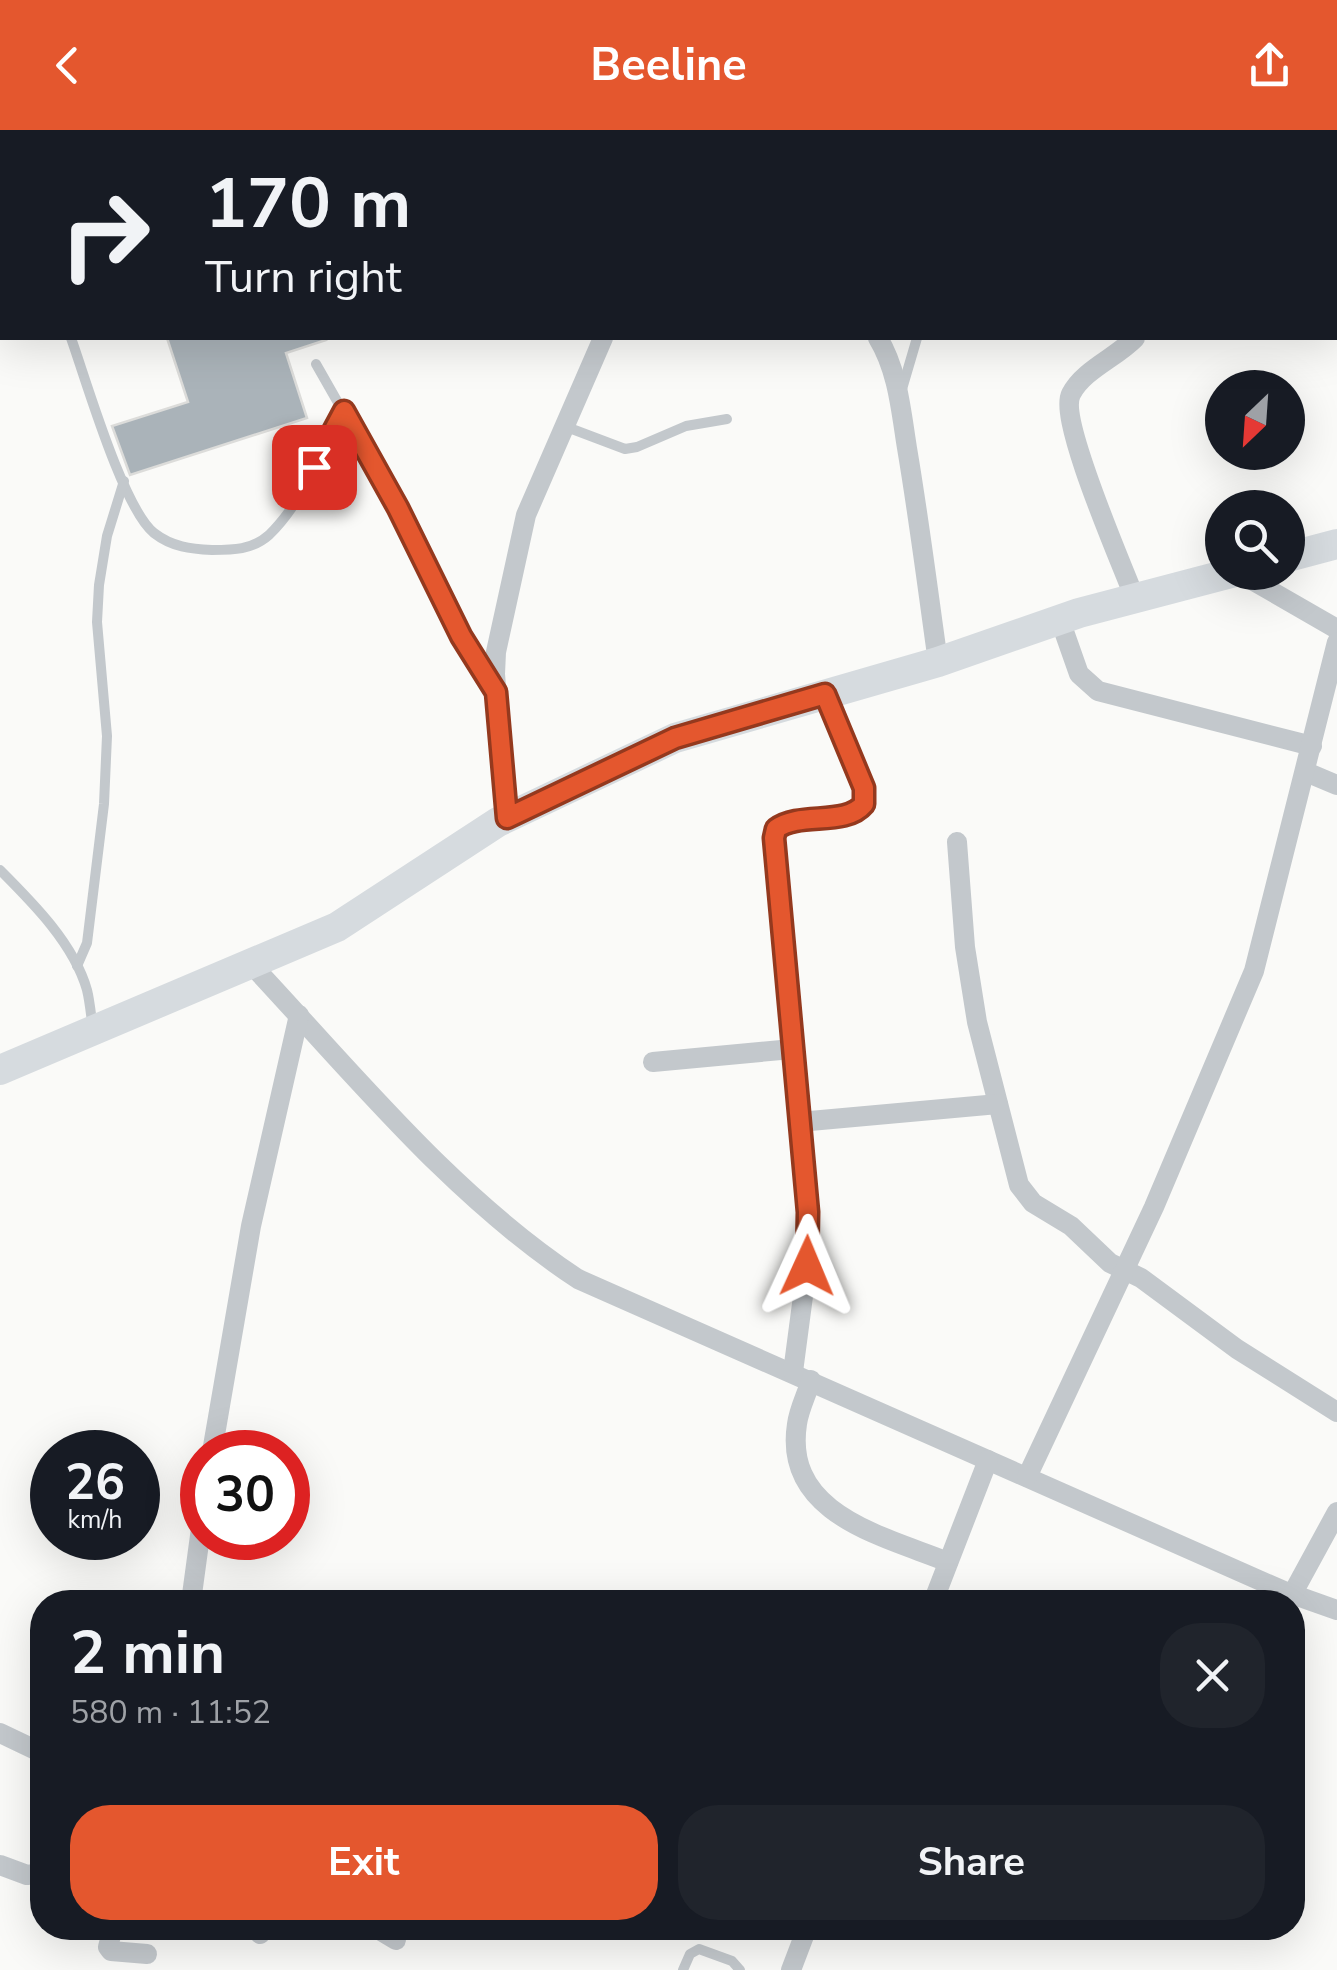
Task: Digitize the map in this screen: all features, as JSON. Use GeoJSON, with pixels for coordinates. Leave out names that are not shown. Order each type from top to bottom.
{"type":"FeatureCollection","features":[{"type":"Feature","properties":{"kind":"main road"},"geometry":{"type":"LineString","coordinates":[[1305,552],[1337,544]]}},
{"type":"Feature","properties":{"kind":"main road"},"geometry":{"type":"LineString","coordinates":[[0,1070],[337,926],[507,818],[675,738],[938,662],[1060,620],[1205,580]]}},
{"type":"Feature","properties":{"kind":"street"},"geometry":{"type":"LineString","coordinates":[[507,818],[496,652],[526,515],[602,340]]}},
{"type":"Feature","properties":{"kind":"street"},"geometry":{"type":"LineString","coordinates":[[879,340],[888,353],[899,401],[938,662]]}},
{"type":"Feature","properties":{"kind":"street"},"geometry":{"type":"LineString","coordinates":[[1135,598],[1078,448],[1067,406],[1077,385],[1137,340]]}},
{"type":"Feature","properties":{"kind":"street"},"geometry":{"type":"LineString","coordinates":[[1268,590],[1337,629]]}},
{"type":"Feature","properties":{"kind":"street"},"geometry":{"type":"LineString","coordinates":[[1060,620],[1079,674],[1098,691],[1312,746]]}},
{"type":"Feature","properties":{"kind":"street"},"geometry":{"type":"LineString","coordinates":[[1027,1477],[1126,1271],[1254,971],[1337,642]]}},
{"type":"Feature","properties":{"kind":"street"},"geometry":{"type":"LineString","coordinates":[[825,694],[864,788],[864,804],[856,812],[787,822],[774,834],[808,1212],[796,1448],[800,1467],[814,1494],[833,1513],[948,1562]]}},
{"type":"Feature","properties":{"kind":"street"},"geometry":{"type":"LineString","coordinates":[[1306,772],[1337,785]]}},
{"type":"Feature","properties":{"kind":"street"},"geometry":{"type":"LineString","coordinates":[[956,842],[964,947],[977,1022],[1026,1196],[1071,1226],[1103,1258],[1142,1278],[1237,1349],[1337,1412]]}},
{"type":"Feature","properties":{"kind":"street"},"geometry":{"type":"LineString","coordinates":[[251,964],[498,1220],[578,1278],[1273,1590]]}},
{"type":"Feature","properties":{"kind":"street"},"geometry":{"type":"LineString","coordinates":[[216,1430],[251,1226],[299,1016]]}},
{"type":"Feature","properties":{"kind":"street"},"geometry":{"type":"LineString","coordinates":[[653,1062],[792,1049]]}},
{"type":"Feature","properties":{"kind":"street"},"geometry":{"type":"LineString","coordinates":[[799,1122],[998,1104]]}},
{"type":"Feature","properties":{"kind":"street"},"geometry":{"type":"LineString","coordinates":[[938,1590],[988,1460]]}},
{"type":"Feature","properties":{"kind":"street"},"geometry":{"type":"LineString","coordinates":[[1294,1590],[1337,1512]]}},
{"type":"Feature","properties":{"kind":"street"},"geometry":{"type":"LineString","coordinates":[[193,1590],[197,1560]]}},
{"type":"Feature","properties":{"kind":"street"},"geometry":{"type":"LineString","coordinates":[[1305,1602],[1337,1610]]}},
{"type":"Feature","properties":{"kind":"street"},"geometry":{"type":"LineString","coordinates":[[0,1733],[30,1747]]}},
{"type":"Feature","properties":{"kind":"street"},"geometry":{"type":"LineString","coordinates":[[0,1866],[30,1874]]}},
{"type":"Feature","properties":{"kind":"street"},"geometry":{"type":"LineString","coordinates":[[110,1940],[111,1951],[146,1954]]}},
{"type":"Feature","properties":{"kind":"street"},"geometry":{"type":"LineString","coordinates":[[791,1970],[802,1940]]}},
{"type":"Feature","properties":{"kind":"lane"},"geometry":{"type":"LineString","coordinates":[[72,340],[124,481],[143,521],[174,545],[220,550],[253,546],[267,537],[300,494],[344,411]]}},
{"type":"Feature","properties":{"kind":"lane"},"geometry":{"type":"LineString","coordinates":[[899,401],[916,340]]}},
{"type":"Feature","properties":{"kind":"lane"},"geometry":{"type":"LineString","coordinates":[[316,364],[398,508],[461,636],[496,692]]}},
{"type":"Feature","properties":{"kind":"lane"},"geometry":{"type":"LineString","coordinates":[[563,425],[624,449],[686,426],[726,419]]}},
{"type":"Feature","properties":{"kind":"lane"},"geometry":{"type":"LineString","coordinates":[[77,966],[87,943],[104,804],[107,736],[97,622],[99,585],[124,481]]}},
{"type":"Feature","properties":{"kind":"lane"},"geometry":{"type":"LineString","coordinates":[[0,870],[29,900],[77,966],[87,990],[93,1033]]}},
{"type":"Feature","properties":{"kind":"lane"},"geometry":{"type":"LineString","coordinates":[[683,1970],[690,1954],[700,1948],[732,1961],[740,1970]]}},
{"type":"Feature","properties":{"kind":"building"},"geometry":{"type":"Polygon","coordinates":[[[168,340],[326,340],[286,353],[307,418],[130,475],[112,426],[188,402],[168,340]]]}},
{"type":"Feature","properties":{"kind":"route"},"geometry":{"type":"LineString","coordinates":[[314,467],[344,411],[398,508],[461,636],[496,692],[507,818],[675,738],[825,694],[864,788],[864,804],[856,812],[781,824],[774,834],[808,1212],[807,1266]]}}]}
